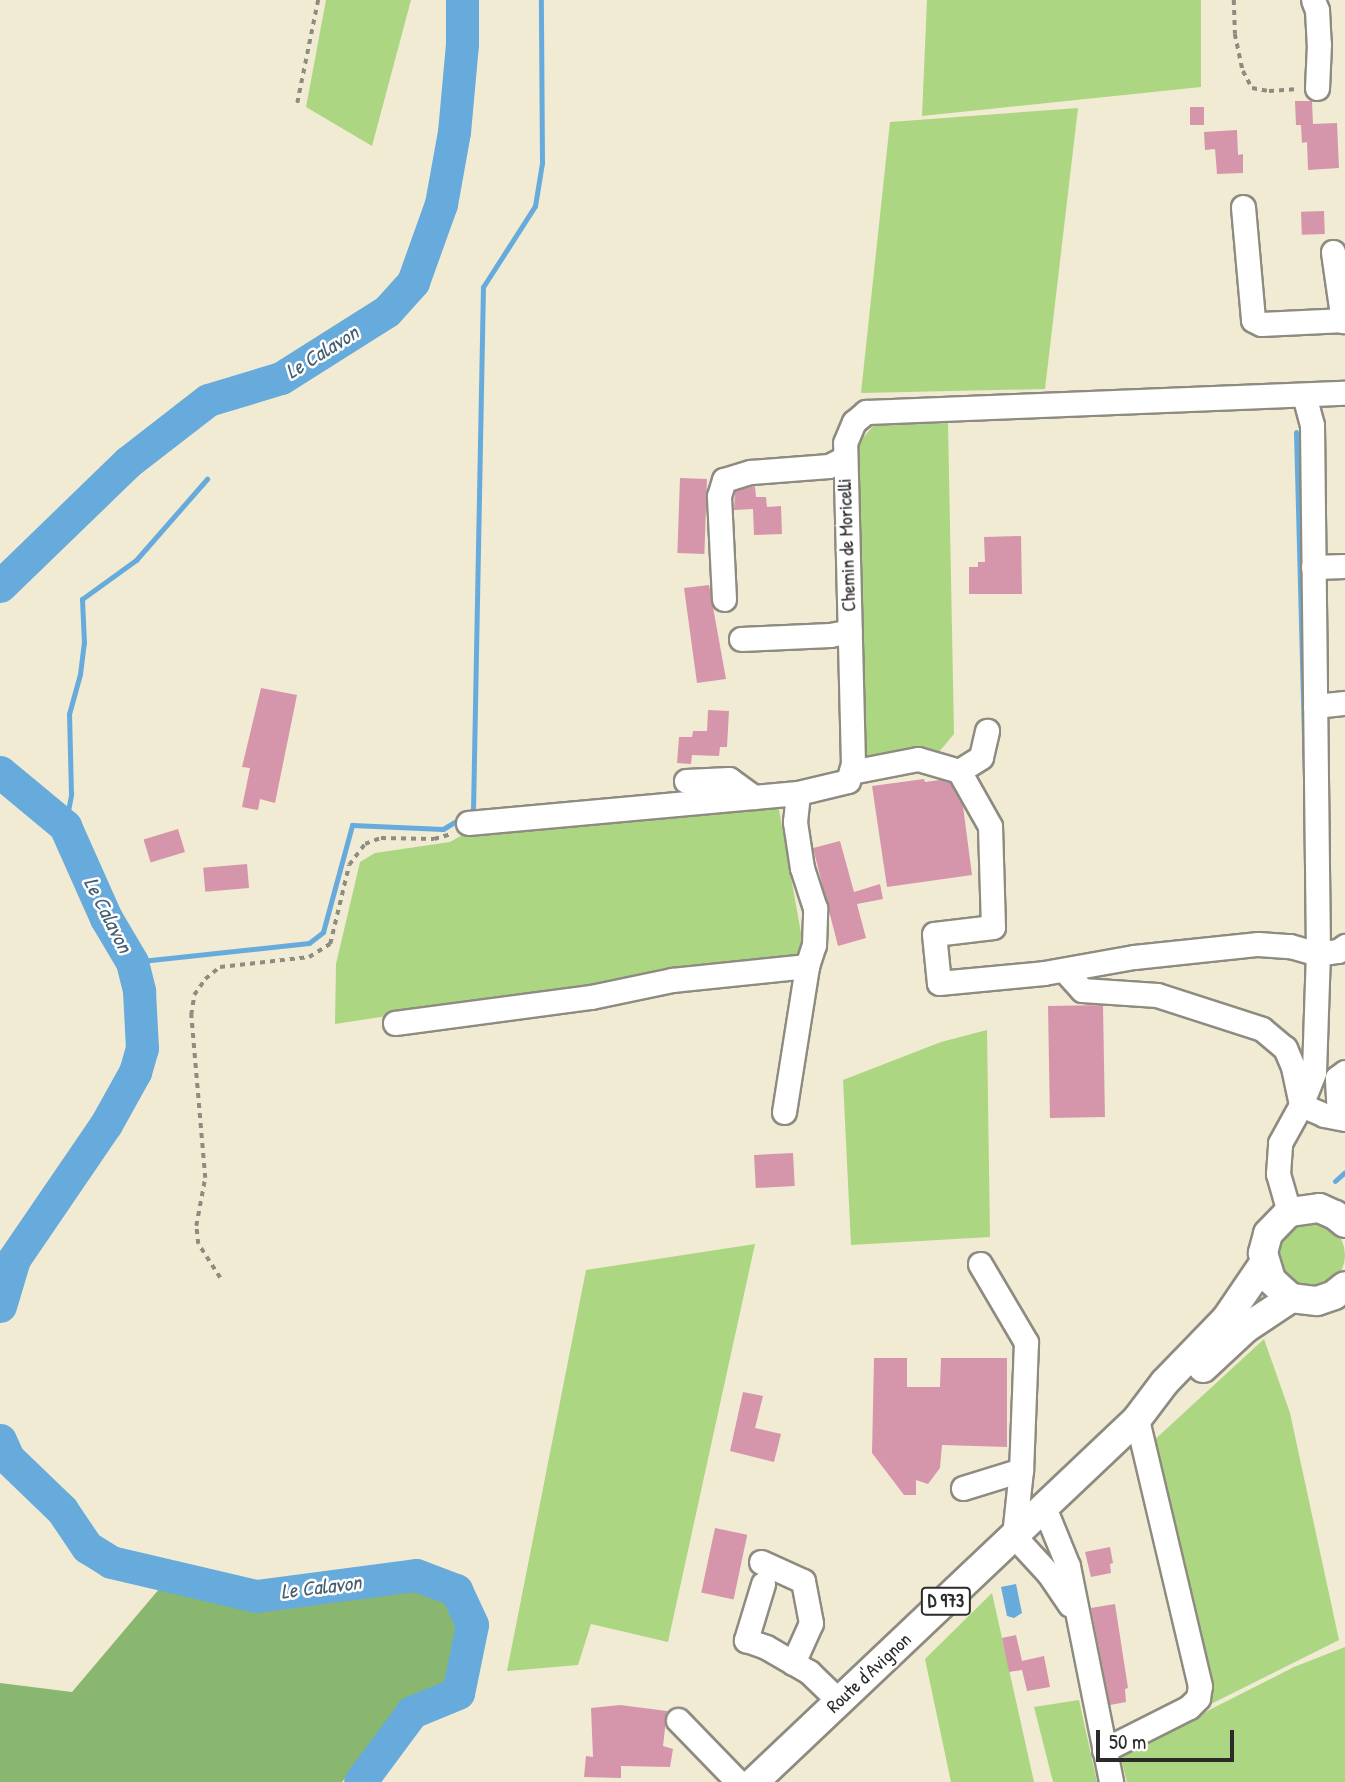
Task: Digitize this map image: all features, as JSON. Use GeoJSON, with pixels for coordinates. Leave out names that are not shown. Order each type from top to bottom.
{"type":"FeatureCollection","features":[{"type":"Feature","properties":{"kind":"main road"},"geometry":{"type":"LineString","coordinates":[[1289,1212],[1319,1208],[1345,1195]]}},
{"type":"Feature","properties":{"kind":"main road"},"geometry":{"type":"LineString","coordinates":[[1319,1208],[1345,1223]]}},
{"type":"Feature","properties":{"kind":"main road","name":"Route d'Avignon"},"geometry":{"type":"LineString","coordinates":[[754,1782],[1137,1419],[1165,1382],[1226,1319],[1255,1281],[1264,1264],[1268,1234],[1289,1212]]}},
{"type":"Feature","properties":{"kind":"main road"},"geometry":{"type":"LineString","coordinates":[[1264,1264],[1271,1280],[1291,1298],[1308,1302],[1339,1297]]}},
{"type":"Feature","properties":{"kind":"main road","name":"Route d'Avignon"},"geometry":{"type":"LineString","coordinates":[[1137,1419],[1170,1398],[1246,1328],[1291,1298]]}},
{"type":"Feature","properties":{"kind":"street"},"geometry":{"type":"LineString","coordinates":[[1313,0],[1317,10],[1319,44],[1317,88]]}},
{"type":"Feature","properties":{"kind":"street"},"geometry":{"type":"LineString","coordinates":[[1243,207],[1253,320],[1261,324],[1344,320],[1333,252]]}},
{"type":"Feature","properties":{"kind":"street","name":"Chemin de Moricelli"},"geometry":{"type":"LineString","coordinates":[[851,772],[845,443],[855,422],[866,412],[1345,393]]}},
{"type":"Feature","properties":{"kind":"street"},"geometry":{"type":"LineString","coordinates":[[1289,1212],[1278,1174],[1280,1143],[1301,1105],[1314,1072],[1318,954],[1312,425],[1304,395]]}},
{"type":"Feature","properties":{"kind":"street"},"geometry":{"type":"LineString","coordinates":[[724,599],[719,496],[724,480],[751,472],[829,466],[845,458]]}},
{"type":"Feature","properties":{"kind":"street"},"geometry":{"type":"LineString","coordinates":[[1313,567],[1345,566]]}},
{"type":"Feature","properties":{"kind":"street"},"geometry":{"type":"LineString","coordinates":[[741,639],[830,635],[849,631]]}},
{"type":"Feature","properties":{"kind":"street"},"geometry":{"type":"LineString","coordinates":[[1315,706],[1345,703]]}},
{"type":"Feature","properties":{"kind":"street"},"geometry":{"type":"LineString","coordinates":[[959,771],[981,757],[987,731]]}},
{"type":"Feature","properties":{"kind":"street"},"geometry":{"type":"LineString","coordinates":[[468,823],[798,793],[848,781],[851,772],[918,759],[959,771],[990,825],[993,927],[934,934],[939,983],[1064,970],[1134,957],[1258,944],[1290,946],[1318,954],[1345,946]]}},
{"type":"Feature","properties":{"kind":"street"},"geometry":{"type":"LineString","coordinates":[[686,781],[729,779],[754,797]]}},
{"type":"Feature","properties":{"kind":"street"},"geometry":{"type":"LineString","coordinates":[[784,1112],[807,966],[814,944],[816,908],[802,868],[795,821],[798,793]]}},
{"type":"Feature","properties":{"kind":"street"},"geometry":{"type":"LineString","coordinates":[[395,1023],[591,997],[672,980],[807,966]]}},
{"type":"Feature","properties":{"kind":"street"},"geometry":{"type":"LineString","coordinates":[[1064,970],[1082,990],[1157,995],[1262,1029],[1285,1048],[1293,1067],[1301,1105]]}},
{"type":"Feature","properties":{"kind":"street"},"geometry":{"type":"LineString","coordinates":[[1301,1105],[1342,1118],[1337,1078],[1345,1072]]}},
{"type":"Feature","properties":{"kind":"street"},"geometry":{"type":"LineString","coordinates":[[980,1264],[1026,1342],[1021,1470],[1014,1536],[1049,1574],[1076,1617]]}},
{"type":"Feature","properties":{"kind":"street"},"geometry":{"type":"LineString","coordinates":[[1104,1750],[1189,1707],[1199,1698],[1200,1686],[1137,1419]]}},
{"type":"Feature","properties":{"kind":"street"},"geometry":{"type":"LineString","coordinates":[[963,1488],[1021,1470]]}},
{"type":"Feature","properties":{"kind":"street"},"geometry":{"type":"LineString","coordinates":[[1044,1507],[1068,1566],[1076,1617],[1111,1782]]}},
{"type":"Feature","properties":{"kind":"street"},"geometry":{"type":"LineString","coordinates":[[793,1663],[811,1623],[803,1581],[762,1573],[746,1640],[809,1672],[839,1701]]}},
{"type":"Feature","properties":{"kind":"street"},"geometry":{"type":"LineString","coordinates":[[678,1720],[738,1782]]}},
{"type":"Feature","properties":{"kind":"path"},"geometry":{"type":"LineString","coordinates":[[297,103],[318,0]]}},
{"type":"Feature","properties":{"kind":"path"},"geometry":{"type":"LineString","coordinates":[[1234,0],[1235,34],[1243,71],[1252,88],[1269,91],[1317,88]]}},
{"type":"Feature","properties":{"kind":"path"},"geometry":{"type":"LineString","coordinates":[[220,1279],[198,1244],[196,1226],[205,1178],[191,1015],[194,995],[205,979],[220,967],[309,957],[330,944],[349,865],[365,844],[381,838],[434,839],[450,835],[468,823]]}},
{"type":"Feature","properties":{"kind":"green space"},"geometry":{"type":"Polygon","coordinates":[[[326,0],[411,0],[372,146],[306,107],[326,0]]]}},
{"type":"Feature","properties":{"kind":"green space"},"geometry":{"type":"Polygon","coordinates":[[[927,0],[1201,0],[1201,87],[922,116],[927,0]]]}},
{"type":"Feature","properties":{"kind":"green space"},"geometry":{"type":"Polygon","coordinates":[[[1078,108],[1045,389],[861,393],[890,122],[1078,108]]]}},
{"type":"Feature","properties":{"kind":"green space"},"geometry":{"type":"Polygon","coordinates":[[[948,423],[954,734],[938,753],[865,763],[856,446],[874,425],[948,423]]]}},
{"type":"Feature","properties":{"kind":"green space"},"geometry":{"type":"Polygon","coordinates":[[[778,804],[804,950],[790,962],[679,971],[335,1024],[336,964],[360,862],[375,853],[450,842],[469,831],[778,804]]]}},
{"type":"Feature","properties":{"kind":"green space"},"geometry":{"type":"Polygon","coordinates":[[[987,1030],[990,1237],[851,1245],[843,1080],[941,1042],[987,1030]]]}},
{"type":"Feature","properties":{"kind":"green space"},"geometry":{"type":"Polygon","coordinates":[[[1311,1221],[1324,1223],[1335,1231],[1343,1242],[1343,1268],[1335,1279],[1324,1287],[1311,1289],[1298,1287],[1287,1279],[1279,1268],[1277,1255],[1279,1242],[1287,1231],[1298,1223],[1311,1221]]]}},
{"type":"Feature","properties":{"kind":"green space"},"geometry":{"type":"Polygon","coordinates":[[[755,1244],[668,1642],[591,1624],[578,1665],[507,1671],[586,1270],[755,1244]]]}},
{"type":"Feature","properties":{"kind":"green space"},"geometry":{"type":"Polygon","coordinates":[[[1264,1339],[1290,1413],[1339,1640],[1209,1705],[1150,1444],[1264,1339]]]}},
{"type":"Feature","properties":{"kind":"green space"},"geometry":{"type":"Polygon","coordinates":[[[416,1584],[448,1597],[461,1627],[448,1686],[403,1704],[342,1782],[0,1782],[0,1683],[72,1692],[160,1588],[250,1611],[416,1584]]]}},
{"type":"Feature","properties":{"kind":"green space"},"geometry":{"type":"Polygon","coordinates":[[[992,1593],[1034,1782],[951,1782],[925,1659],[992,1593]]]}},
{"type":"Feature","properties":{"kind":"green space"},"geometry":{"type":"Polygon","coordinates":[[[1345,1647],[1345,1782],[1127,1782],[1120,1755],[1294,1667],[1345,1647]]]}},
{"type":"Feature","properties":{"kind":"green space"},"geometry":{"type":"Polygon","coordinates":[[[1079,1700],[1097,1782],[1053,1782],[1034,1707],[1079,1700]]]}},
{"type":"Feature","properties":{"kind":"water"},"geometry":{"type":"Polygon","coordinates":[[[1016,1584],[1022,1613],[1014,1618],[1007,1616],[1001,1587],[1016,1584]]]}},
{"type":"Feature","properties":{"kind":"building"},"geometry":{"type":"Polygon","coordinates":[[[1295,101],[1312,101],[1313,124],[1337,123],[1339,168],[1308,170],[1307,142],[1302,143],[1301,125],[1296,125],[1295,101]]]}},
{"type":"Feature","properties":{"kind":"building"},"geometry":{"type":"Polygon","coordinates":[[[1190,107],[1204,107],[1204,125],[1190,125],[1190,107]]]}},
{"type":"Feature","properties":{"kind":"building"},"geometry":{"type":"Polygon","coordinates":[[[1237,130],[1238,155],[1243,154],[1243,173],[1217,174],[1215,149],[1205,150],[1204,132],[1237,130]]]}},
{"type":"Feature","properties":{"kind":"building"},"geometry":{"type":"Polygon","coordinates":[[[1324,211],[1325,234],[1302,235],[1301,212],[1324,211]]]}},
{"type":"Feature","properties":{"kind":"building"},"geometry":{"type":"Polygon","coordinates":[[[680,478],[707,479],[704,554],[677,553],[680,478]]]}},
{"type":"Feature","properties":{"kind":"building"},"geometry":{"type":"Polygon","coordinates":[[[755,486],[756,497],[766,497],[767,507],[781,506],[782,534],[754,535],[753,509],[734,510],[735,491],[755,486]]]}},
{"type":"Feature","properties":{"kind":"building"},"geometry":{"type":"Polygon","coordinates":[[[1021,536],[1022,594],[969,594],[969,567],[978,567],[978,562],[985,562],[984,537],[1021,536]]]}},
{"type":"Feature","properties":{"kind":"building"},"geometry":{"type":"Polygon","coordinates":[[[709,585],[726,679],[697,683],[684,588],[709,585]]]}},
{"type":"Feature","properties":{"kind":"building"},"geometry":{"type":"Polygon","coordinates":[[[261,688],[297,695],[275,803],[260,799],[258,810],[242,807],[250,768],[242,767],[261,688]]]}},
{"type":"Feature","properties":{"kind":"building"},"geometry":{"type":"Polygon","coordinates":[[[708,710],[729,711],[727,747],[720,747],[719,756],[692,755],[691,764],[677,763],[679,737],[692,737],[693,731],[707,731],[708,710]]]}},
{"type":"Feature","properties":{"kind":"building"},"geometry":{"type":"Polygon","coordinates":[[[924,779],[925,782],[940,780],[950,783],[963,806],[972,875],[887,887],[872,786],[924,779]]]}},
{"type":"Feature","properties":{"kind":"building"},"geometry":{"type":"Polygon","coordinates":[[[178,829],[185,852],[151,862],[144,840],[178,829]]]}},
{"type":"Feature","properties":{"kind":"building"},"geometry":{"type":"Polygon","coordinates":[[[840,841],[854,892],[880,884],[883,899],[857,904],[866,938],[838,946],[813,848],[840,841]]]}},
{"type":"Feature","properties":{"kind":"building"},"geometry":{"type":"Polygon","coordinates":[[[247,864],[249,888],[205,892],[203,868],[247,864]]]}},
{"type":"Feature","properties":{"kind":"building"},"geometry":{"type":"Polygon","coordinates":[[[1103,1005],[1105,1117],[1050,1118],[1048,1006],[1103,1005]]]}},
{"type":"Feature","properties":{"kind":"building"},"geometry":{"type":"Polygon","coordinates":[[[793,1153],[795,1186],[756,1188],[754,1155],[793,1153]]]}},
{"type":"Feature","properties":{"kind":"building"},"geometry":{"type":"Polygon","coordinates":[[[874,1358],[907,1358],[907,1387],[940,1387],[941,1358],[1007,1358],[1007,1447],[942,1445],[940,1468],[928,1484],[916,1480],[916,1495],[904,1495],[872,1453],[874,1358]]]}},
{"type":"Feature","properties":{"kind":"building"},"geometry":{"type":"Polygon","coordinates":[[[743,1392],[763,1396],[755,1428],[781,1434],[774,1462],[730,1451],[743,1392]]]}},
{"type":"Feature","properties":{"kind":"building"},"geometry":{"type":"Polygon","coordinates":[[[715,1528],[747,1535],[734,1599],[701,1593],[715,1528]]]}},
{"type":"Feature","properties":{"kind":"building"},"geometry":{"type":"Polygon","coordinates":[[[1110,1547],[1113,1563],[1110,1564],[1111,1573],[1091,1577],[1085,1552],[1110,1547]]]}},
{"type":"Feature","properties":{"kind":"building"},"geometry":{"type":"Polygon","coordinates":[[[1115,1604],[1128,1688],[1125,1689],[1126,1702],[1110,1705],[1091,1608],[1115,1604]]]}},
{"type":"Feature","properties":{"kind":"building"},"geometry":{"type":"Polygon","coordinates":[[[1016,1635],[1022,1661],[1044,1656],[1050,1687],[1027,1691],[1022,1670],[1009,1672],[1002,1638],[1016,1635]]]}},
{"type":"Feature","properties":{"kind":"building"},"geometry":{"type":"Polygon","coordinates":[[[620,1705],[667,1711],[663,1746],[673,1749],[670,1767],[621,1766],[621,1778],[584,1777],[586,1756],[593,1757],[591,1708],[620,1705]]]}},
{"type":"Feature","properties":{"kind":"waterway","name":"Le Calavon"},"geometry":{"type":"LineString","coordinates":[[0,586],[128,462],[208,400],[281,378],[387,311],[413,282],[441,204],[454,132],[462,44],[462,0]]}},
{"type":"Feature","properties":{"kind":"waterway"},"geometry":{"type":"LineString","coordinates":[[132,962],[309,943],[323,932],[352,825],[443,829],[473,811],[483,287],[535,206],[542,163],[541,0]]}},
{"type":"Feature","properties":{"kind":"waterway"},"geometry":{"type":"LineString","coordinates":[[1296,432],[1305,782]]}},
{"type":"Feature","properties":{"kind":"waterway"},"geometry":{"type":"LineString","coordinates":[[65,826],[71,794],[69,714],[80,674],[84,643],[82,599],[136,560],[207,479]]}},
{"type":"Feature","properties":{"kind":"waterway","name":"Le Calavon"},"geometry":{"type":"LineString","coordinates":[[0,772],[65,826],[106,918],[132,962],[139,991],[142,1048],[135,1072],[106,1124],[14,1259],[0,1306]]}},
{"type":"Feature","properties":{"kind":"waterway"},"geometry":{"type":"LineString","coordinates":[[1335,1181],[1345,1172]]}},
{"type":"Feature","properties":{"kind":"waterway","name":"Le Calavon"},"geometry":{"type":"LineString","coordinates":[[0,1440],[8,1458],[62,1510],[87,1547],[111,1562],[256,1596],[416,1575],[456,1590],[472,1625],[458,1693],[412,1712],[360,1782]]}}]}
